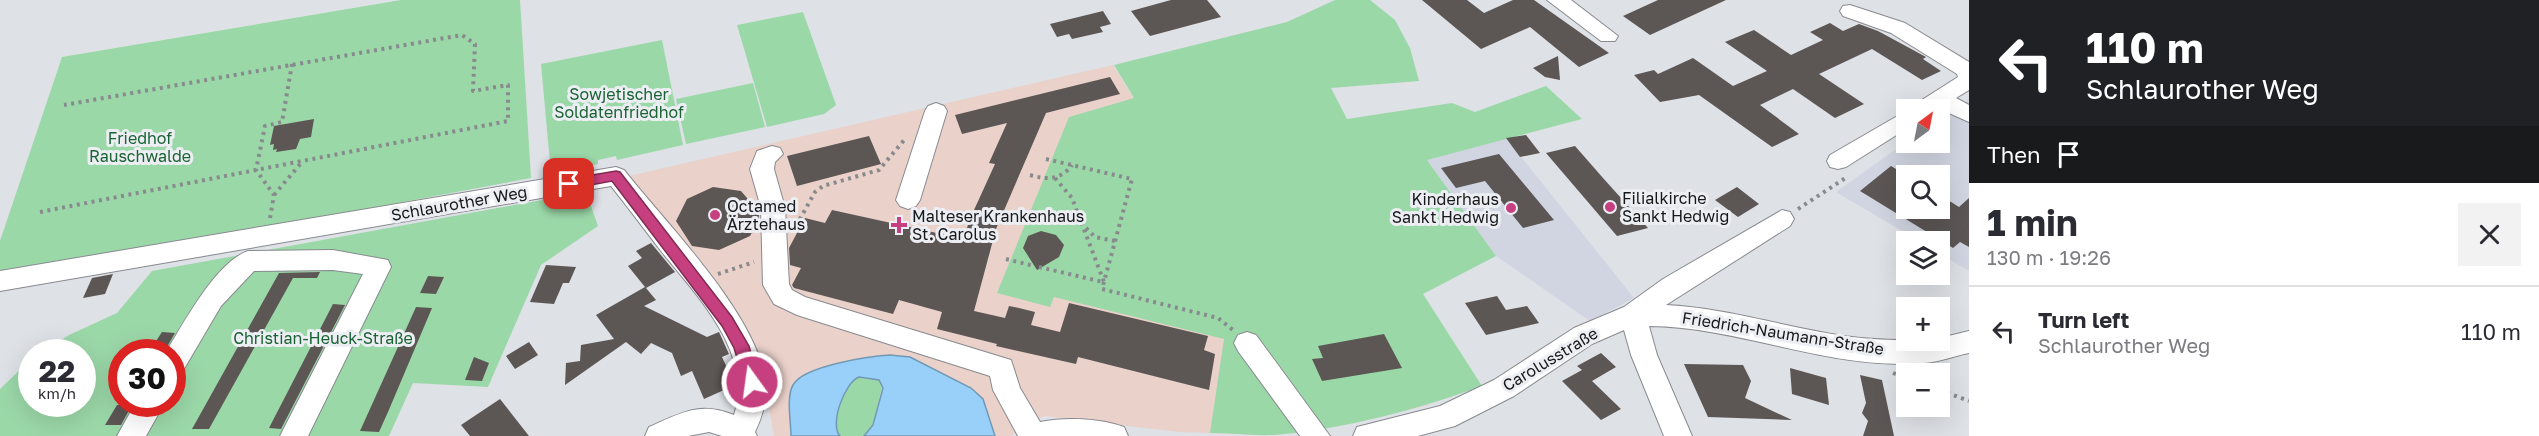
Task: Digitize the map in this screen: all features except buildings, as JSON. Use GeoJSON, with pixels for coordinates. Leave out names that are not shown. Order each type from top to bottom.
{"type":"FeatureCollection","features":[{"type":"Feature","properties":{"kind":"street"},"geometry":{"type":"LineString","coordinates":[[1557,0],[1608,36]]}},
{"type":"Feature","properties":{"kind":"street"},"geometry":{"type":"LineString","coordinates":[[1850,11],[1898,28],[1966,70],[1969,77],[1967,81],[1939,99]]}},
{"type":"Feature","properties":{"kind":"street"},"geometry":{"type":"LineString","coordinates":[[1950,109],[1969,114]]}},
{"type":"Feature","properties":{"kind":"street"},"geometry":{"type":"LineString","coordinates":[[908,200],[936,111]]}},
{"type":"Feature","properties":{"kind":"street"},"geometry":{"type":"LineString","coordinates":[[1838,161],[1896,125]]}},
{"type":"Feature","properties":{"kind":"street"},"geometry":{"type":"LineString","coordinates":[[772,154],[765,157],[762,169],[772,208],[776,285],[783,297],[798,305],[1002,368],[1007,390],[1033,436],[1057,431],[1114,436]]}},
{"type":"Feature","properties":{"kind":"street","name":"Schlaurother Weg"},"geometry":{"type":"LineString","coordinates":[[0,281],[616,176],[699,282],[742,346],[750,370],[752,404],[742,434]]}},
{"type":"Feature","properties":{"kind":"street","name":"Carolusstraße"},"geometry":{"type":"LineString","coordinates":[[1367,436],[1445,417],[1504,388],[1583,336],[1633,315],[1672,286],[1782,219]]}},
{"type":"Feature","properties":{"kind":"street"},"geometry":{"type":"LineString","coordinates":[[186,343],[212,299],[248,261],[333,260],[379,267],[294,436]]}},
{"type":"Feature","properties":{"kind":"street","name":"Friedrich-Naumann-Straße"},"geometry":{"type":"LineString","coordinates":[[1633,315],[1664,314],[1832,344],[1887,351],[1924,352],[1969,342]]}},
{"type":"Feature","properties":{"kind":"street"},"geometry":{"type":"LineString","coordinates":[[1633,315],[1644,355],[1678,436]]}},
{"type":"Feature","properties":{"kind":"street"},"geometry":{"type":"LineString","coordinates":[[1246,344],[1316,436]]}},
{"type":"Feature","properties":{"kind":"street"},"geometry":{"type":"LineString","coordinates":[[131,436],[142,417]]}},
{"type":"Feature","properties":{"kind":"street"},"geometry":{"type":"LineString","coordinates":[[659,436],[705,418],[721,420],[742,434]]}},
{"type":"Feature","properties":{"kind":"path"},"geometry":{"type":"LineString","coordinates":[[40,212],[508,121],[508,85],[473,91],[475,44],[462,35],[64,105]]}},
{"type":"Feature","properties":{"kind":"path"},"geometry":{"type":"LineString","coordinates":[[274,195],[256,170],[265,126],[282,122],[292,64]]}},
{"type":"Feature","properties":{"kind":"path"},"geometry":{"type":"LineString","coordinates":[[795,228],[815,192],[824,186],[879,170],[909,133]]}},
{"type":"Feature","properties":{"kind":"path"},"geometry":{"type":"LineString","coordinates":[[1046,159],[1132,179],[1102,289],[1218,318],[1246,344]]}},
{"type":"Feature","properties":{"kind":"path"},"geometry":{"type":"LineString","coordinates":[[267,235],[274,195],[302,162]]}},
{"type":"Feature","properties":{"kind":"path"},"geometry":{"type":"LineString","coordinates":[[1030,175],[1055,178],[1066,173],[1072,165]]}},
{"type":"Feature","properties":{"kind":"path"},"geometry":{"type":"LineString","coordinates":[[1055,178],[1072,198],[1104,282]]}},
{"type":"Feature","properties":{"kind":"path"},"geometry":{"type":"LineString","coordinates":[[1084,225],[1095,237],[1115,241]]}},
{"type":"Feature","properties":{"kind":"path"},"geometry":{"type":"LineString","coordinates":[[699,282],[774,255]]}},
{"type":"Feature","properties":{"kind":"path"},"geometry":{"type":"LineString","coordinates":[[1006,259],[1104,282]]}},
{"type":"Feature","properties":{"kind":"path"},"geometry":{"type":"LineString","coordinates":[[1950,394],[1969,401]]}},
{"type":"Feature","properties":{"kind":"shaded area","name":"Malteser Krankenhaus St. Carolus"},"geometry":{"type":"Polygon","coordinates":[[[1113,65],[1134,99],[1070,117],[1429,405],[1351,423],[1274,435],[1179,432],[1044,416],[1010,436],[774,436],[764,381],[629,176],[1113,65]]]}},
{"type":"Feature","properties":{"kind":"shaded area"},"geometry":{"type":"Polygon","coordinates":[[[1969,99],[1969,271],[1950,260],[1950,231],[1902,231],[1836,192],[1896,149],[1896,153],[1950,153],[1950,112],[1969,99]]]}},
{"type":"Feature","properties":{"kind":"shaded area","name":"Kinderhaus Sankt Hedwig"},"geometry":{"type":"Polygon","coordinates":[[[1506,138],[1634,298],[1590,321],[1496,256],[1427,160],[1506,138]]]}},
{"type":"Feature","properties":{"kind":"green space","name":"Friedhof Rauschwalde"},"geometry":{"type":"Polygon","coordinates":[[[401,0],[520,0],[531,178],[0,277],[0,241],[62,57],[401,0]]]}},
{"type":"Feature","properties":{"kind":"green space"},"geometry":{"type":"Polygon","coordinates":[[[1335,0],[1370,0],[1395,20],[1410,48],[1419,81],[1331,88],[1347,119],[1452,103],[1475,112],[1546,86],[1582,119],[1427,160],[1496,256],[1423,294],[1482,386],[1432,403],[1327,428],[1274,435],[1210,433],[1224,339],[1054,297],[1050,307],[997,293],[1069,117],[1134,98],[1114,65],[1287,22],[1335,0]]]}},
{"type":"Feature","properties":{"kind":"green space"},"geometry":{"type":"Polygon","coordinates":[[[803,12],[836,105],[824,114],[767,127],[737,25],[803,12]]]}},
{"type":"Feature","properties":{"kind":"green space","name":"Sowjetischer Soldatenfriedhof"},"geometry":{"type":"Polygon","coordinates":[[[662,40],[683,145],[617,160],[616,156],[598,160],[598,164],[551,174],[541,64],[662,40]]]}},
{"type":"Feature","properties":{"kind":"green space"},"geometry":{"type":"Polygon","coordinates":[[[753,83],[765,127],[686,144],[676,99],[753,83]]]}},
{"type":"Feature","properties":{"kind":"green space","name":"Christian-Heuck-Straße"},"geometry":{"type":"Polygon","coordinates":[[[586,192],[598,226],[541,265],[488,387],[413,383],[389,436],[0,436],[0,389],[18,372],[18,417],[96,417],[96,339],[63,339],[117,313],[152,271],[586,192]]]}},
{"type":"Feature","properties":{"kind":"green space"},"geometry":{"type":"Polygon","coordinates":[[[859,377],[879,380],[883,383],[873,425],[864,436],[840,436],[837,430],[837,413],[844,395],[854,380],[859,377]]]}},
{"type":"Feature","properties":{"kind":"water"},"geometry":{"type":"Polygon","coordinates":[[[890,355],[910,357],[971,388],[983,399],[995,436],[864,436],[873,425],[883,388],[879,380],[859,377],[854,380],[844,395],[837,413],[837,430],[840,436],[791,436],[790,396],[793,385],[799,378],[838,363],[890,355]]]}},
{"type":"Feature","properties":{"kind":"place","name":"Filialkirche Sankt Hedwig"},"geometry":{"type":"Point","coordinates":[1610,207]}},
{"type":"Feature","properties":{"kind":"place","name":"Kinderhaus Sankt Hedwig"},"geometry":{"type":"Point","coordinates":[1511,208]}},
{"type":"Feature","properties":{"kind":"place","name":"Octamed Ärztehaus"},"geometry":{"type":"Point","coordinates":[715,215]}},
{"type":"Feature","properties":{"kind":"place","name":"Malteser Krankenhaus St. Carolus"},"geometry":{"type":"Point","coordinates":[899,225]}},
{"type":"Feature","properties":{"kind":"route"},"geometry":{"type":"LineString","coordinates":[[569,184],[616,176],[727,321],[742,346],[752,382]]}}]}
